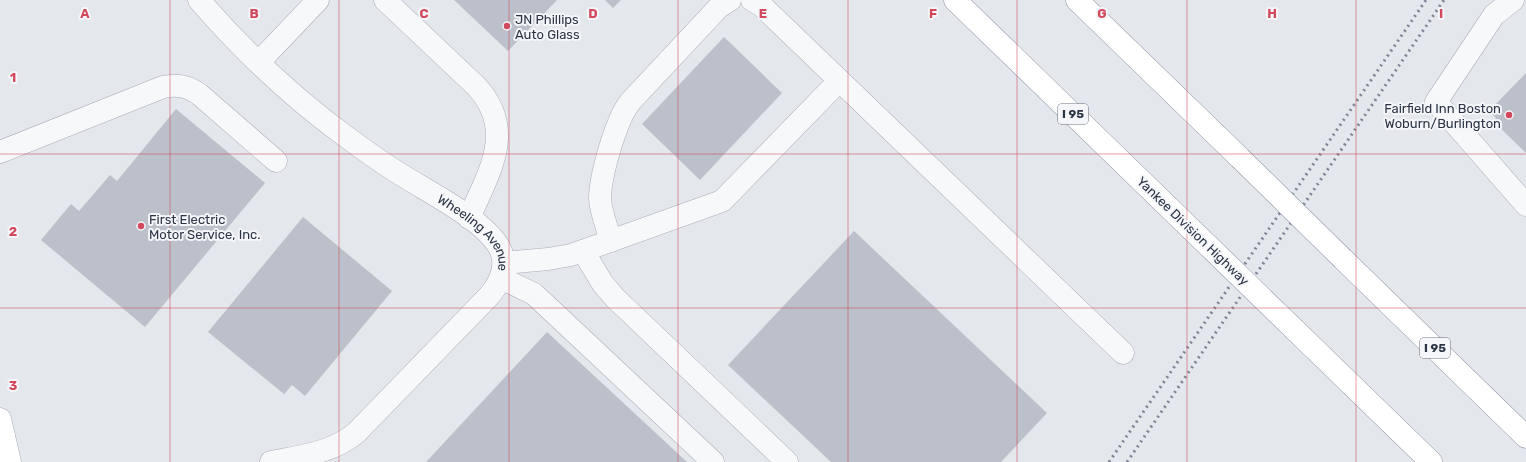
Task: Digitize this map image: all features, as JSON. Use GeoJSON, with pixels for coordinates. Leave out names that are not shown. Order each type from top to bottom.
{"type":"FeatureCollection","features":[{"type":"Feature","properties":{"kind":"main road","name":"Yankee Division Highway"},"geometry":{"type":"LineString","coordinates":[[955,0],[1431,462]]}},
{"type":"Feature","properties":{"kind":"main road","name":"I 95"},"geometry":{"type":"LineString","coordinates":[[1077,0],[1526,437]]}},
{"type":"Feature","properties":{"kind":"main road"},"geometry":{"type":"LineString","coordinates":[[0,419],[10,462]]}},
{"type":"Feature","properties":{"kind":"street","name":"Wheeling Avenue"},"geometry":{"type":"LineString","coordinates":[[199,0],[231,35],[309,107],[350,140],[394,171],[469,218],[494,240],[502,253],[503,270],[495,289],[465,322],[356,433],[340,446],[298,460],[271,462]]}},
{"type":"Feature","properties":{"kind":"street"},"geometry":{"type":"LineString","coordinates":[[259,62],[318,0]]}},
{"type":"Feature","properties":{"kind":"street"},"geometry":{"type":"LineString","coordinates":[[385,0],[476,86],[488,100],[495,116],[498,127],[496,151],[469,218]]}},
{"type":"Feature","properties":{"kind":"street"},"geometry":{"type":"LineString","coordinates":[[612,241],[601,207],[600,193],[614,133],[620,116],[630,102],[719,7],[730,0]]}},
{"type":"Feature","properties":{"kind":"street"},"geometry":{"type":"LineString","coordinates":[[752,0],[762,6],[1123,353]]}},
{"type":"Feature","properties":{"kind":"street"},"geometry":{"type":"LineString","coordinates":[[1513,0],[1494,15],[1436,102],[1526,205]]}},
{"type":"Feature","properties":{"kind":"street"},"geometry":{"type":"LineString","coordinates":[[503,270],[560,258],[583,251],[722,201],[839,80]]}},
{"type":"Feature","properties":{"kind":"street"},"geometry":{"type":"LineString","coordinates":[[0,152],[163,88],[176,85],[188,87],[199,94],[276,161]]}},
{"type":"Feature","properties":{"kind":"street"},"geometry":{"type":"LineString","coordinates":[[583,251],[603,284],[615,298],[787,462]]}},
{"type":"Feature","properties":{"kind":"street"},"geometry":{"type":"LineString","coordinates":[[503,270],[537,297],[713,462]]}},
{"type":"Feature","properties":{"kind":"building","name":"JN Phillips Auto Glass"},"geometry":{"type":"Polygon","coordinates":[[[454,0],[557,0],[508,51],[454,0]]]}},
{"type":"Feature","properties":{"kind":"building","name":"JN Phillips Auto Glass"},"geometry":{"type":"Polygon","coordinates":[[[605,0],[621,0],[613,8],[605,0]]]}},
{"type":"Feature","properties":{"kind":"building"},"geometry":{"type":"Polygon","coordinates":[[[724,37],[782,93],[700,180],[642,124],[724,37]]]}},
{"type":"Feature","properties":{"kind":"building","name":"Fairfield Inn Boston Woburn/Burlington"},"geometry":{"type":"Polygon","coordinates":[[[1526,73],[1526,153],[1493,121],[1496,118],[1489,111],[1526,73]]]}},
{"type":"Feature","properties":{"kind":"building","name":"First Electric Motor Service, Inc."},"geometry":{"type":"Polygon","coordinates":[[[176,109],[265,183],[145,327],[41,240],[71,204],[79,211],[110,175],[117,181],[176,109]]]}},
{"type":"Feature","properties":{"kind":"building"},"geometry":{"type":"Polygon","coordinates":[[[303,217],[392,291],[305,396],[292,385],[284,394],[208,332],[303,217]]]}},
{"type":"Feature","properties":{"kind":"building"},"geometry":{"type":"Polygon","coordinates":[[[854,231],[1047,413],[1001,462],[831,462],[728,365],[854,231]]]}},
{"type":"Feature","properties":{"kind":"building"},"geometry":{"type":"Polygon","coordinates":[[[547,332],[687,462],[426,462],[547,332]]]}},
{"type":"Feature","properties":{"kind":"railway"},"geometry":{"type":"LineString","coordinates":[[1109,462],[1426,0]]}},
{"type":"Feature","properties":{"kind":"railway"},"geometry":{"type":"LineString","coordinates":[[1127,462],[1444,0]]}},
{"type":"Feature","properties":{"kind":"place","name":"JN Phillips Auto Glass"},"geometry":{"type":"Point","coordinates":[507,26]}},
{"type":"Feature","properties":{"kind":"place","name":"Fairfield Inn Boston Woburn/Burlington"},"geometry":{"type":"Point","coordinates":[1509,115]}},
{"type":"Feature","properties":{"kind":"place","name":"First Electric Motor Service, Inc."},"geometry":{"type":"Point","coordinates":[141,226]}}]}
